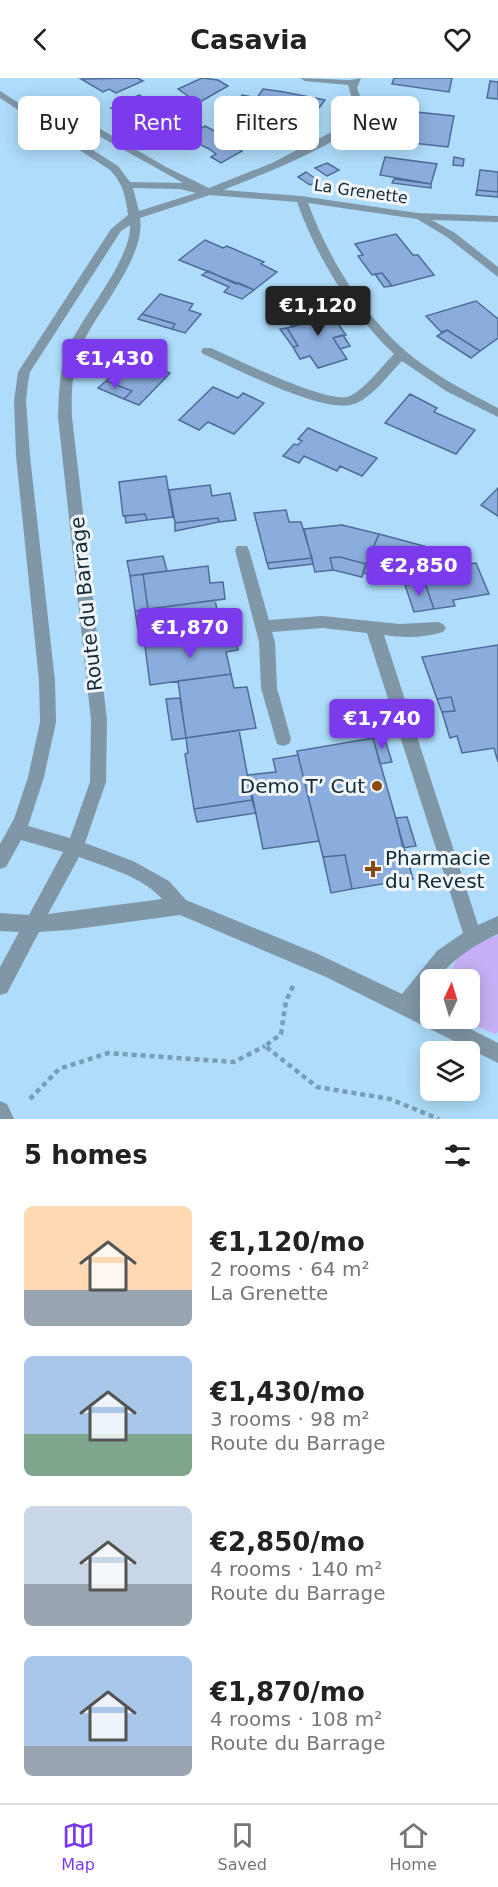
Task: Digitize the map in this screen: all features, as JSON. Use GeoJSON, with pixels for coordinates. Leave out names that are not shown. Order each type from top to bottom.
{"type":"FeatureCollection","features":[{"type":"Feature","properties":{"kind":"street","name":"La Grenette"},"geometry":{"type":"LineString","coordinates":[[134,216],[209,192],[276,165],[353,125],[362,115],[362,109],[354,93],[355,81],[305,78]]}},
{"type":"Feature","properties":{"kind":"street"},"geometry":{"type":"LineString","coordinates":[[0,94],[103,160],[122,176],[127,185]]}},
{"type":"Feature","properties":{"kind":"street","name":"La Grenette"},"geometry":{"type":"LineString","coordinates":[[100,133],[162,169],[209,192]]}},
{"type":"Feature","properties":{"kind":"street","name":"La Grenette"},"geometry":{"type":"LineString","coordinates":[[127,185],[180,186],[209,192],[301,199],[417,216],[498,219]]}},
{"type":"Feature","properties":{"kind":"street","name":"Route du Barrage"},"geometry":{"type":"LineString","coordinates":[[0,986],[75,848],[98,782],[99,720],[65,417],[65,386],[75,346],[132,248],[136,228],[127,185]]}},
{"type":"Feature","properties":{"kind":"street","name":"La Grenette"},"geometry":{"type":"LineString","coordinates":[[301,199],[314,237],[369,317],[402,354],[451,388],[498,413]]}},
{"type":"Feature","properties":{"kind":"street"},"geometry":{"type":"LineString","coordinates":[[0,861],[17,831],[36,777],[48,722],[47,681],[23,456],[20,401],[24,372],[107,242],[117,229],[134,216]]}},
{"type":"Feature","properties":{"kind":"street","name":"La Grenette"},"geometry":{"type":"LineString","coordinates":[[417,216],[451,235],[498,273]]}},
{"type":"Feature","properties":{"kind":"street"},"geometry":{"type":"LineString","coordinates":[[207,351],[310,394],[343,402],[356,399],[402,354]]}},
{"type":"Feature","properties":{"kind":"street"},"geometry":{"type":"LineString","coordinates":[[242,550],[264,627],[268,650],[269,688],[283,739]]}},
{"type":"Feature","properties":{"kind":"street"},"geometry":{"type":"LineString","coordinates":[[264,627],[313,622],[402,633],[438,628]]}},
{"type":"Feature","properties":{"kind":"street"},"geometry":{"type":"LineString","coordinates":[[374,629],[473,936]]}},
{"type":"Feature","properties":{"kind":"street"},"geometry":{"type":"LineString","coordinates":[[17,831],[104,857],[163,887],[180,906],[306,958],[498,1053]]}},
{"type":"Feature","properties":{"kind":"street"},"geometry":{"type":"LineString","coordinates":[[0,922],[33,925],[63,924],[180,906]]}},
{"type":"Feature","properties":{"kind":"street"},"geometry":{"type":"LineString","coordinates":[[404,1007],[451,949],[498,925]]}},
{"type":"Feature","properties":{"kind":"street"},"geometry":{"type":"LineString","coordinates":[[0,1111],[4,1119]]}},
{"type":"Feature","properties":{"kind":"path"},"geometry":{"type":"LineString","coordinates":[[28,1102],[59,1069],[108,1053],[234,1062],[265,1046],[280,1034],[286,1001],[306,958]]}},
{"type":"Feature","properties":{"kind":"path"},"geometry":{"type":"LineString","coordinates":[[265,1046],[317,1087],[390,1099],[439,1119]]}},
{"type":"Feature","properties":{"kind":"building"},"geometry":{"type":"Polygon","coordinates":[[[137,78],[143,81],[116,93],[109,89],[103,92],[81,79],[137,78]]]}},
{"type":"Feature","properties":{"kind":"building"},"geometry":{"type":"Polygon","coordinates":[[[202,78],[218,80],[228,86],[202,101],[202,96],[188,96],[178,89],[202,78]]]}},
{"type":"Feature","properties":{"kind":"building"},"geometry":{"type":"Polygon","coordinates":[[[394,78],[452,78],[449,92],[392,84],[394,78]]]}},
{"type":"Feature","properties":{"kind":"building"},"geometry":{"type":"Polygon","coordinates":[[[490,81],[498,82],[498,99],[487,98],[490,81]]]}},
{"type":"Feature","properties":{"kind":"building"},"geometry":{"type":"Polygon","coordinates":[[[263,89],[304,96],[258,96],[263,89]]]}},
{"type":"Feature","properties":{"kind":"building"},"geometry":{"type":"Polygon","coordinates":[[[319,99],[325,100],[319,108],[319,99]]]}},
{"type":"Feature","properties":{"kind":"building"},"geometry":{"type":"Polygon","coordinates":[[[419,112],[454,116],[448,147],[419,144],[419,112]]]}},
{"type":"Feature","properties":{"kind":"building"},"geometry":{"type":"Polygon","coordinates":[[[205,126],[214,131],[214,150],[242,151],[221,163],[211,157],[216,154],[202,146],[202,128],[205,126]]]}},
{"type":"Feature","properties":{"kind":"building"},"geometry":{"type":"Polygon","coordinates":[[[385,157],[437,164],[431,184],[380,175],[385,157]]]}},
{"type":"Feature","properties":{"kind":"building"},"geometry":{"type":"Polygon","coordinates":[[[454,157],[464,159],[463,166],[453,165],[454,157]]]}},
{"type":"Feature","properties":{"kind":"building"},"geometry":{"type":"Polygon","coordinates":[[[327,163],[339,170],[327,176],[315,168],[327,163]]]}},
{"type":"Feature","properties":{"kind":"building"},"geometry":{"type":"Polygon","coordinates":[[[480,170],[498,172],[498,192],[477,190],[480,170]]]}},
{"type":"Feature","properties":{"kind":"building"},"geometry":{"type":"Polygon","coordinates":[[[306,172],[319,181],[310,185],[298,177],[306,172]]]}},
{"type":"Feature","properties":{"kind":"building"},"geometry":{"type":"Polygon","coordinates":[[[394,179],[431,184],[431,188],[392,183],[394,179]]]}},
{"type":"Feature","properties":{"kind":"building"},"geometry":{"type":"Polygon","coordinates":[[[477,190],[498,192],[498,197],[476,195],[477,190]]]}},
{"type":"Feature","properties":{"kind":"building"},"geometry":{"type":"Polygon","coordinates":[[[396,234],[413,255],[418,255],[434,275],[392,286],[382,273],[372,275],[358,256],[363,255],[355,244],[396,234]]]}},
{"type":"Feature","properties":{"kind":"building"},"geometry":{"type":"Polygon","coordinates":[[[205,240],[223,248],[227,246],[264,262],[261,264],[277,272],[254,290],[179,260],[205,240]]]}},
{"type":"Feature","properties":{"kind":"building"},"geometry":{"type":"Polygon","coordinates":[[[208,271],[254,290],[242,299],[224,292],[229,287],[202,275],[208,271]]]}},
{"type":"Feature","properties":{"kind":"building"},"geometry":{"type":"Polygon","coordinates":[[[382,273],[392,286],[384,287],[375,274],[382,273]]]}},
{"type":"Feature","properties":{"kind":"building"},"geometry":{"type":"Polygon","coordinates":[[[160,294],[193,304],[189,310],[201,314],[185,333],[172,329],[175,324],[142,314],[160,294]]]}},
{"type":"Feature","properties":{"kind":"building"},"geometry":{"type":"Polygon","coordinates":[[[476,301],[498,319],[498,338],[480,351],[447,330],[441,332],[426,316],[476,301]]]}},
{"type":"Feature","properties":{"kind":"building"},"geometry":{"type":"Polygon","coordinates":[[[324,304],[346,335],[333,338],[347,359],[318,368],[310,356],[300,359],[293,347],[298,346],[287,328],[309,322],[300,310],[324,304]]]}},
{"type":"Feature","properties":{"kind":"building"},"geometry":{"type":"Polygon","coordinates":[[[300,310],[309,322],[292,327],[284,315],[300,310]]]}},
{"type":"Feature","properties":{"kind":"building"},"geometry":{"type":"Polygon","coordinates":[[[142,314],[175,324],[172,329],[138,319],[142,314]]]}},
{"type":"Feature","properties":{"kind":"building"},"geometry":{"type":"Polygon","coordinates":[[[287,328],[298,346],[293,347],[280,329],[287,328]]]}},
{"type":"Feature","properties":{"kind":"building"},"geometry":{"type":"Polygon","coordinates":[[[447,330],[480,351],[471,358],[437,336],[447,330]]]}},
{"type":"Feature","properties":{"kind":"building"},"geometry":{"type":"Polygon","coordinates":[[[343,335],[350,346],[340,349],[333,338],[343,335]]]}},
{"type":"Feature","properties":{"kind":"building"},"geometry":{"type":"Polygon","coordinates":[[[133,346],[155,354],[145,363],[170,373],[139,405],[124,399],[132,391],[106,381],[128,359],[122,357],[133,346]]]}},
{"type":"Feature","properties":{"kind":"building"},"geometry":{"type":"Polygon","coordinates":[[[106,381],[132,391],[124,399],[98,388],[106,381]]]}},
{"type":"Feature","properties":{"kind":"building"},"geometry":{"type":"Polygon","coordinates":[[[213,387],[238,398],[243,393],[264,403],[234,434],[208,422],[199,430],[179,420],[213,387]]]}},
{"type":"Feature","properties":{"kind":"building"},"geometry":{"type":"Polygon","coordinates":[[[410,394],[437,408],[434,412],[475,430],[456,454],[385,423],[410,394]]]}},
{"type":"Feature","properties":{"kind":"building"},"geometry":{"type":"Polygon","coordinates":[[[308,428],[377,458],[362,476],[340,466],[337,471],[304,456],[299,463],[283,456],[294,444],[298,445],[302,441],[298,439],[308,428]]]}},
{"type":"Feature","properties":{"kind":"building"},"geometry":{"type":"Polygon","coordinates":[[[166,476],[173,517],[147,520],[145,514],[123,516],[119,482],[166,476]]]}},
{"type":"Feature","properties":{"kind":"building"},"geometry":{"type":"Polygon","coordinates":[[[210,485],[212,496],[230,493],[236,520],[219,522],[218,518],[175,523],[169,490],[210,485]]]}},
{"type":"Feature","properties":{"kind":"building"},"geometry":{"type":"Polygon","coordinates":[[[498,488],[498,516],[481,505],[498,488]]]}},
{"type":"Feature","properties":{"kind":"building"},"geometry":{"type":"Polygon","coordinates":[[[286,510],[289,522],[301,522],[312,558],[267,563],[254,513],[286,510]]]}},
{"type":"Feature","properties":{"kind":"building"},"geometry":{"type":"Polygon","coordinates":[[[145,514],[147,520],[126,523],[125,516],[145,514]]]}},
{"type":"Feature","properties":{"kind":"building"},"geometry":{"type":"Polygon","coordinates":[[[218,518],[219,522],[175,531],[175,523],[218,518]]]}},
{"type":"Feature","properties":{"kind":"building"},"geometry":{"type":"Polygon","coordinates":[[[342,525],[379,534],[366,564],[340,557],[330,558],[333,570],[315,572],[304,529],[342,525]]]}},
{"type":"Feature","properties":{"kind":"building"},"geometry":{"type":"Polygon","coordinates":[[[379,534],[435,549],[423,578],[366,564],[379,534]]]}},
{"type":"Feature","properties":{"kind":"building"},"geometry":{"type":"Polygon","coordinates":[[[435,549],[456,554],[460,565],[476,563],[489,594],[453,600],[455,606],[434,609],[423,578],[435,549]]]}},
{"type":"Feature","properties":{"kind":"building"},"geometry":{"type":"Polygon","coordinates":[[[163,556],[167,571],[130,576],[127,561],[163,556]]]}},
{"type":"Feature","properties":{"kind":"building"},"geometry":{"type":"Polygon","coordinates":[[[340,557],[366,564],[362,577],[333,570],[330,558],[340,557]]]}},
{"type":"Feature","properties":{"kind":"building"},"geometry":{"type":"Polygon","coordinates":[[[312,558],[313,564],[269,569],[267,563],[312,558]]]}},
{"type":"Feature","properties":{"kind":"building"},"geometry":{"type":"Polygon","coordinates":[[[366,564],[388,569],[384,578],[363,573],[366,564]]]}},
{"type":"Feature","properties":{"kind":"building"},"geometry":{"type":"Polygon","coordinates":[[[208,566],[210,583],[223,582],[225,599],[148,609],[143,574],[208,566]]]}},
{"type":"Feature","properties":{"kind":"building"},"geometry":{"type":"Polygon","coordinates":[[[143,574],[148,609],[135,611],[130,576],[143,574]]]}},
{"type":"Feature","properties":{"kind":"building"},"geometry":{"type":"Polygon","coordinates":[[[425,583],[434,609],[414,612],[405,585],[425,583]]]}},
{"type":"Feature","properties":{"kind":"building"},"geometry":{"type":"Polygon","coordinates":[[[215,600],[219,619],[232,617],[235,634],[155,644],[153,628],[138,630],[135,611],[215,600]]]}},
{"type":"Feature","properties":{"kind":"building"},"geometry":{"type":"Polygon","coordinates":[[[235,634],[238,650],[226,652],[231,674],[150,685],[145,646],[235,634]]]}},
{"type":"Feature","properties":{"kind":"building"},"geometry":{"type":"Polygon","coordinates":[[[498,645],[498,762],[494,748],[462,753],[457,736],[450,738],[442,712],[455,711],[451,697],[437,699],[422,657],[498,645]]]}},
{"type":"Feature","properties":{"kind":"building"},"geometry":{"type":"Polygon","coordinates":[[[231,674],[234,688],[247,687],[256,728],[186,738],[178,681],[231,674]]]}},
{"type":"Feature","properties":{"kind":"building"},"geometry":{"type":"Polygon","coordinates":[[[451,697],[455,711],[442,712],[437,699],[451,697]]]}},
{"type":"Feature","properties":{"kind":"building"},"geometry":{"type":"Polygon","coordinates":[[[180,698],[186,738],[172,740],[166,699],[180,698]]]}},
{"type":"Feature","properties":{"kind":"building"},"geometry":{"type":"Polygon","coordinates":[[[239,730],[252,800],[194,809],[185,754],[188,753],[186,738],[239,730]]]}},
{"type":"Feature","properties":{"kind":"building"},"geometry":{"type":"Polygon","coordinates":[[[384,737],[392,762],[380,764],[373,738],[384,737]]]}},
{"type":"Feature","properties":{"kind":"building"},"geometry":{"type":"Polygon","coordinates":[[[373,738],[413,879],[352,889],[345,855],[323,857],[297,751],[373,738]]]}},
{"type":"Feature","properties":{"kind":"building"},"geometry":{"type":"Polygon","coordinates":[[[298,755],[319,841],[263,849],[248,775],[276,772],[273,759],[298,755]]]}},
{"type":"Feature","properties":{"kind":"building"},"geometry":{"type":"Polygon","coordinates":[[[252,800],[256,813],[197,822],[194,809],[252,800]]]}},
{"type":"Feature","properties":{"kind":"building"},"geometry":{"type":"Polygon","coordinates":[[[407,817],[416,846],[403,848],[396,818],[407,817]]]}},
{"type":"Feature","properties":{"kind":"building"},"geometry":{"type":"Polygon","coordinates":[[[345,855],[352,889],[331,893],[323,857],[345,855]]]}},
{"type":"Feature","properties":{"kind":"place","name":"Demo T’ Cut"},"geometry":{"type":"Point","coordinates":[377,786]}},
{"type":"Feature","properties":{"kind":"place","name":"Pharmacie du Revest"},"geometry":{"type":"Point","coordinates":[373,869]}}]}
